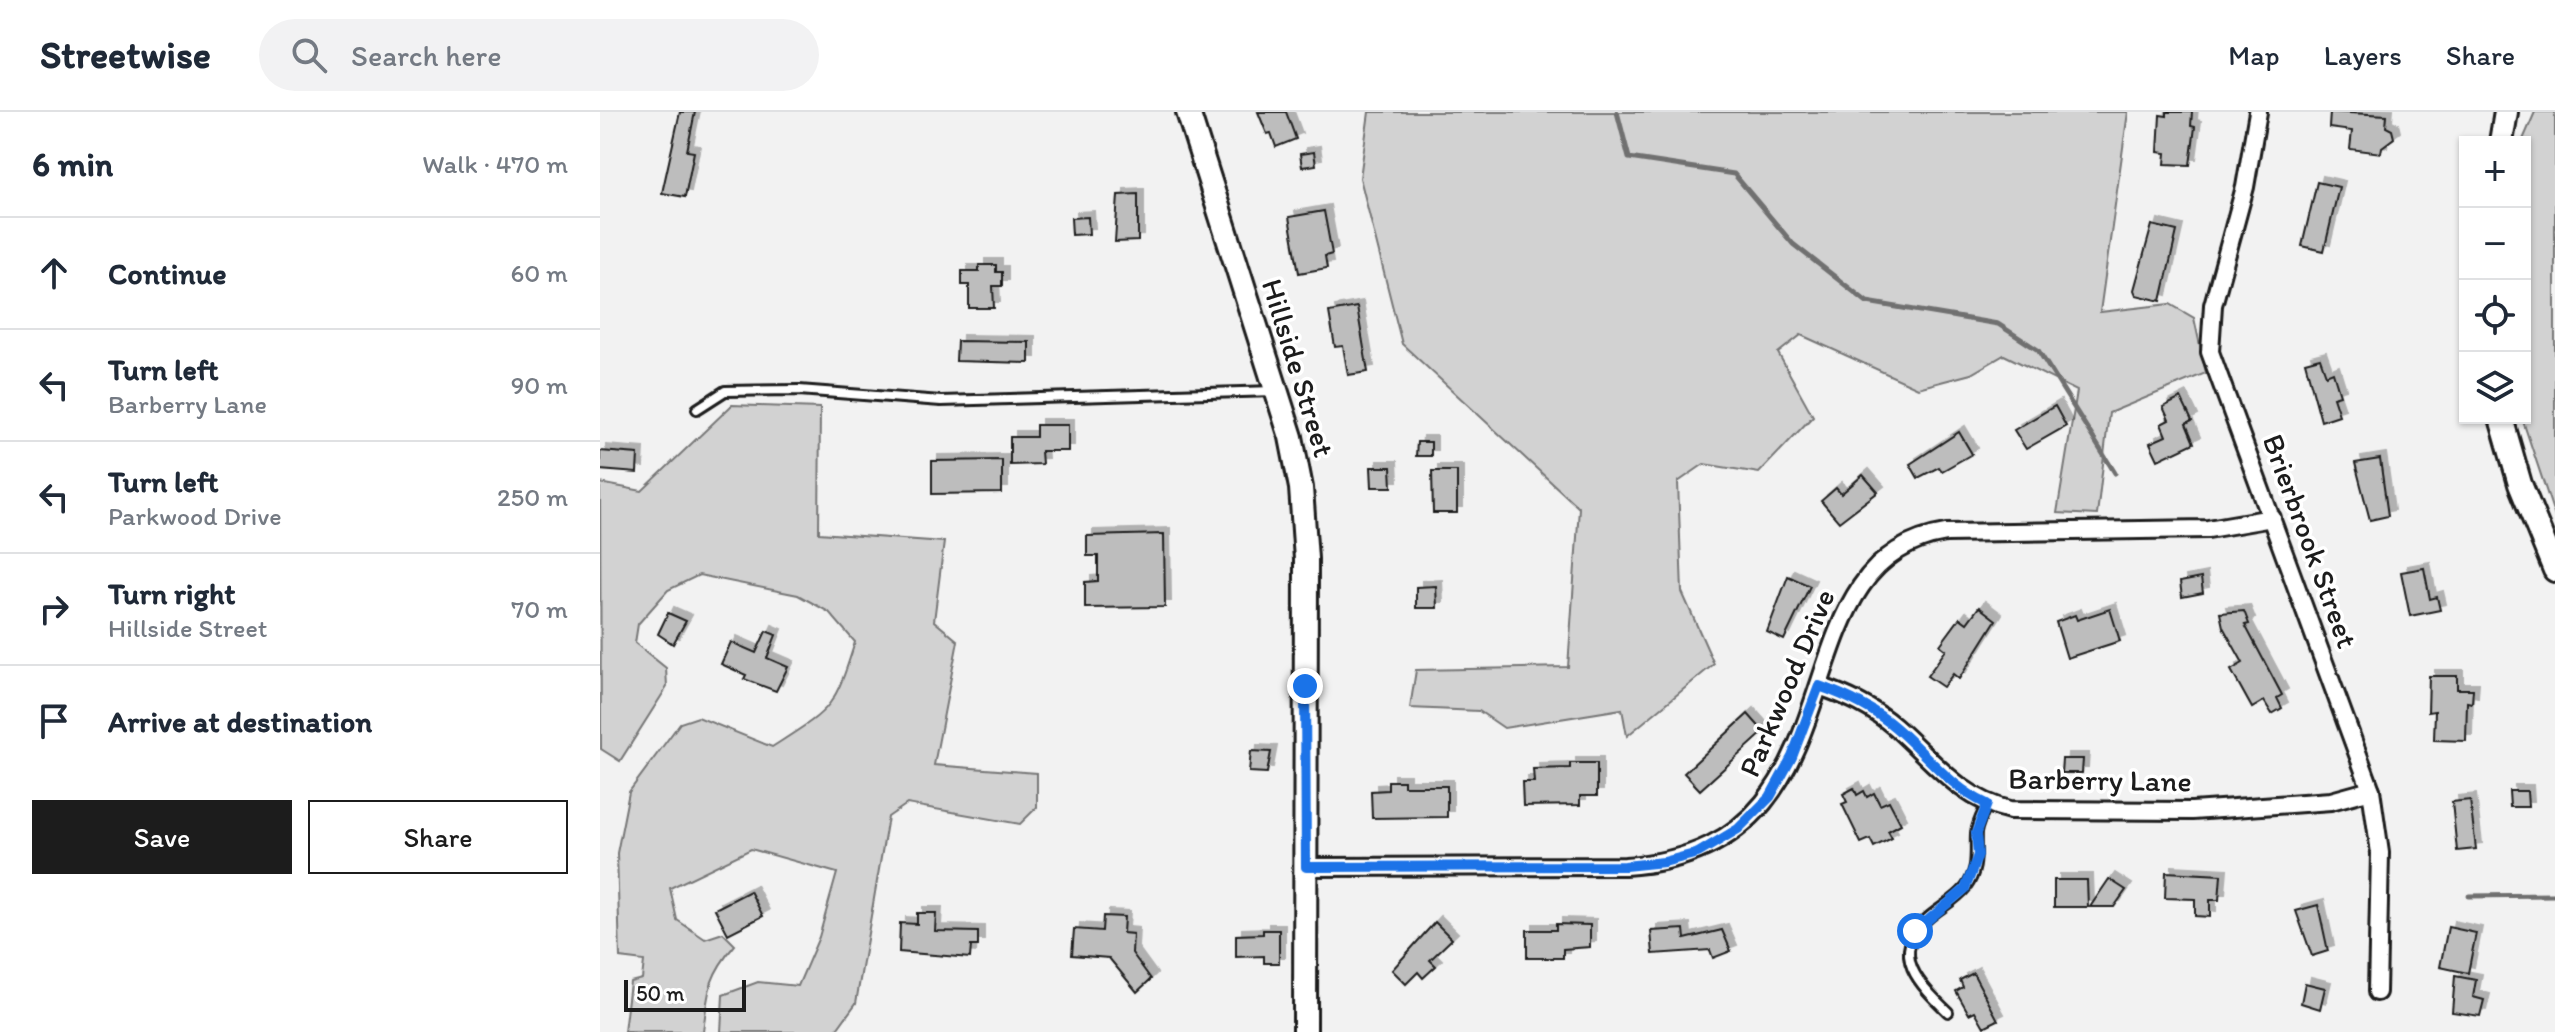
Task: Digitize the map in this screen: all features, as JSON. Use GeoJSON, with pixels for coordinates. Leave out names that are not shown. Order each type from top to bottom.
{"type":"FeatureCollection","features":[{"type":"Feature","properties":{"kind":"street","name":"Hillside Street"},"geometry":{"type":"LineString","coordinates":[[1188,112],[1295,452],[1304,525],[1305,1032]]}},
{"type":"Feature","properties":{"kind":"street","name":"Brierbrook Street"},"geometry":{"type":"LineString","coordinates":[[2258,112],[2245,187],[2215,293],[2209,340],[2217,375],[2371,790],[2380,853],[2377,992]]}},
{"type":"Feature","properties":{"kind":"street"},"geometry":{"type":"LineString","coordinates":[[2502,136],[2506,112]]}},
{"type":"Feature","properties":{"kind":"street"},"geometry":{"type":"LineString","coordinates":[[2503,424],[2520,484],[2555,570]]}},
{"type":"Feature","properties":{"kind":"street","name":"Parkwood Drive"},"geometry":{"type":"LineString","coordinates":[[1306,867],[1625,866],[1664,862],[1698,853],[1738,829],[1770,797],[1792,757],[1856,592],[1884,561],[1919,540],[1961,532],[2224,528],[2272,518]]}},
{"type":"Feature","properties":{"kind":"street","name":"Barberry Lane"},"geometry":{"type":"LineString","coordinates":[[1819,686],[1869,707],[1957,785],[1987,804],[2022,811],[2178,812],[2331,801],[2371,790]]}},
{"type":"Feature","properties":{"kind":"lane"},"geometry":{"type":"LineString","coordinates":[[697,409],[725,391],[799,390],[941,401],[1276,391]]}},
{"type":"Feature","properties":{"kind":"lane"},"geometry":{"type":"LineString","coordinates":[[1948,1012],[1915,977],[1911,968],[1911,941],[1915,931],[1928,918],[1965,889],[1978,855],[1976,833],[1987,804]]}},
{"type":"Feature","properties":{"kind":"shaded area"},"geometry":{"type":"Polygon","coordinates":[[[1369,112],[2128,112],[2100,312],[2170,304],[2194,318],[2206,373],[2109,413],[2097,515],[2057,513],[2077,391],[2004,355],[1971,374],[1918,388],[1801,335],[1778,353],[1813,416],[1759,473],[1704,464],[1678,482],[1682,592],[1714,664],[1627,736],[1622,709],[1504,728],[1479,711],[1410,708],[1416,670],[1568,667],[1579,508],[1402,344],[1360,178],[1369,112]]]}},
{"type":"Feature","properties":{"kind":"shaded area"},"geometry":{"type":"Polygon","coordinates":[[[2535,112],[2555,112],[2555,517],[2524,424],[2531,424],[2531,136],[2525,136],[2535,112]]]}},
{"type":"Feature","properties":{"kind":"shaded area"},"geometry":{"type":"Polygon","coordinates":[[[732,405],[820,408],[819,533],[944,542],[934,621],[958,641],[934,765],[1037,773],[1037,807],[1020,824],[907,804],[888,817],[856,1003],[835,1032],[721,1032],[723,995],[758,982],[798,986],[819,937],[837,873],[751,849],[670,888],[677,920],[705,939],[723,933],[735,945],[714,976],[703,1032],[624,1032],[630,982],[642,979],[644,961],[620,958],[617,853],[629,792],[680,723],[698,717],[772,747],[792,734],[828,706],[841,682],[855,642],[829,612],[798,595],[699,575],[668,590],[638,624],[635,643],[666,668],[667,687],[620,761],[601,749],[600,483],[642,491],[732,405]]]}},
{"type":"Feature","properties":{"kind":"building"},"geometry":{"type":"Polygon","coordinates":[[[680,112],[695,112],[687,151],[694,152],[685,197],[662,193],[680,112]]]}},
{"type":"Feature","properties":{"kind":"building"},"geometry":{"type":"Polygon","coordinates":[[[1258,112],[1286,112],[1296,139],[1276,147],[1258,112]]]}},
{"type":"Feature","properties":{"kind":"building"},"geometry":{"type":"Polygon","coordinates":[[[2167,112],[2192,112],[2191,126],[2195,127],[2190,165],[2165,164],[2166,153],[2158,152],[2160,115],[2167,116],[2167,112]]]}},
{"type":"Feature","properties":{"kind":"building"},"geometry":{"type":"Polygon","coordinates":[[[2330,112],[2387,115],[2386,127],[2392,130],[2394,138],[2382,147],[2381,153],[2350,149],[2352,131],[2329,128],[2330,112]]]}},
{"type":"Feature","properties":{"kind":"building"},"geometry":{"type":"Polygon","coordinates":[[[1314,152],[1316,165],[1302,167],[1300,154],[1314,152]]]}},
{"type":"Feature","properties":{"kind":"building"},"geometry":{"type":"Polygon","coordinates":[[[2317,182],[2339,187],[2324,251],[2302,246],[2317,182]]]}},
{"type":"Feature","properties":{"kind":"building"},"geometry":{"type":"Polygon","coordinates":[[[1138,194],[1138,241],[1115,242],[1118,195],[1138,194]]]}},
{"type":"Feature","properties":{"kind":"building"},"geometry":{"type":"Polygon","coordinates":[[[1324,211],[1332,254],[1325,256],[1327,268],[1299,273],[1289,217],[1324,211]]]}},
{"type":"Feature","properties":{"kind":"building"},"geometry":{"type":"Polygon","coordinates":[[[1088,217],[1089,234],[1072,235],[1071,218],[1088,217]]]}},
{"type":"Feature","properties":{"kind":"building"},"geometry":{"type":"Polygon","coordinates":[[[2152,225],[2177,231],[2161,301],[2136,295],[2134,290],[2152,225]]]}},
{"type":"Feature","properties":{"kind":"building"},"geometry":{"type":"Polygon","coordinates":[[[979,265],[996,265],[996,272],[1002,272],[1002,286],[993,286],[994,308],[969,308],[969,285],[962,285],[962,271],[979,271],[979,265]]]}},
{"type":"Feature","properties":{"kind":"building"},"geometry":{"type":"Polygon","coordinates":[[[1357,307],[1368,372],[1348,375],[1343,346],[1335,347],[1329,312],[1357,307]]]}},
{"type":"Feature","properties":{"kind":"building"},"geometry":{"type":"Polygon","coordinates":[[[957,341],[1029,342],[1029,363],[956,361],[957,341]]]}},
{"type":"Feature","properties":{"kind":"building"},"geometry":{"type":"Polygon","coordinates":[[[2320,358],[2326,375],[2333,372],[2340,395],[2333,397],[2339,415],[2321,421],[2305,362],[2320,358]]]}},
{"type":"Feature","properties":{"kind":"building"},"geometry":{"type":"Polygon","coordinates":[[[2181,398],[2192,421],[2186,424],[2194,443],[2158,460],[2150,443],[2166,436],[2161,424],[2169,420],[2163,407],[2181,398]]]}},
{"type":"Feature","properties":{"kind":"building"},"geometry":{"type":"Polygon","coordinates":[[[2055,406],[2066,426],[2026,449],[2014,430],[2055,406]]]}},
{"type":"Feature","properties":{"kind":"building"},"geometry":{"type":"Polygon","coordinates":[[[1036,425],[1068,425],[1068,451],[1041,451],[1042,464],[1010,465],[1010,437],[1036,437],[1036,425]]]}},
{"type":"Feature","properties":{"kind":"building"},"geometry":{"type":"Polygon","coordinates":[[[1959,432],[1972,454],[1942,471],[1939,467],[1918,478],[1910,464],[1959,432]]]}},
{"type":"Feature","properties":{"kind":"building"},"geometry":{"type":"Polygon","coordinates":[[[1417,442],[1431,442],[1431,456],[1416,456],[1417,442]]]}},
{"type":"Feature","properties":{"kind":"building"},"geometry":{"type":"Polygon","coordinates":[[[600,451],[638,454],[637,473],[600,470],[600,451]]]}},
{"type":"Feature","properties":{"kind":"building"},"geometry":{"type":"Polygon","coordinates":[[[2380,459],[2388,516],[2370,520],[2355,463],[2380,459]]]}},
{"type":"Feature","properties":{"kind":"building"},"geometry":{"type":"Polygon","coordinates":[[[1002,460],[1002,493],[932,494],[932,461],[1002,460]]]}},
{"type":"Feature","properties":{"kind":"building"},"geometry":{"type":"Polygon","coordinates":[[[1371,467],[1391,467],[1392,487],[1372,487],[1371,467]]]}},
{"type":"Feature","properties":{"kind":"building"},"geometry":{"type":"Polygon","coordinates":[[[1432,471],[1457,471],[1457,513],[1433,513],[1432,471]]]}},
{"type":"Feature","properties":{"kind":"building"},"geometry":{"type":"Polygon","coordinates":[[[1863,475],[1878,492],[1839,522],[1821,501],[1836,488],[1841,494],[1863,475]]]}},
{"type":"Feature","properties":{"kind":"building"},"geometry":{"type":"Polygon","coordinates":[[[1164,534],[1165,607],[1085,608],[1085,582],[1098,581],[1098,556],[1087,556],[1087,536],[1164,534]]]}},
{"type":"Feature","properties":{"kind":"building"},"geometry":{"type":"Polygon","coordinates":[[[2424,568],[2430,599],[2437,597],[2440,610],[2410,616],[2401,572],[2424,568]]]}},
{"type":"Feature","properties":{"kind":"building"},"geometry":{"type":"Polygon","coordinates":[[[1788,576],[1810,586],[1784,640],[1767,632],[1788,576]]]}},
{"type":"Feature","properties":{"kind":"building"},"geometry":{"type":"Polygon","coordinates":[[[2201,578],[2203,593],[2182,597],[2180,582],[2201,578]]]}},
{"type":"Feature","properties":{"kind":"building"},"geometry":{"type":"Polygon","coordinates":[[[1436,586],[1437,608],[1416,608],[1416,587],[1436,586]]]}},
{"type":"Feature","properties":{"kind":"building"},"geometry":{"type":"Polygon","coordinates":[[[1979,607],[1996,620],[1959,679],[1953,674],[1943,687],[1927,676],[1946,650],[1940,645],[1960,618],[1967,623],[1979,607]]]}},
{"type":"Feature","properties":{"kind":"building"},"geometry":{"type":"Polygon","coordinates":[[[2110,609],[2120,641],[2067,658],[2056,622],[2075,615],[2077,620],[2110,609]]]}},
{"type":"Feature","properties":{"kind":"building"},"geometry":{"type":"Polygon","coordinates":[[[2244,611],[2249,624],[2245,625],[2282,695],[2277,698],[2282,708],[2272,714],[2264,701],[2252,708],[2231,670],[2243,663],[2223,627],[2220,613],[2244,611]]]}},
{"type":"Feature","properties":{"kind":"building"},"geometry":{"type":"Polygon","coordinates":[[[668,613],[686,621],[673,644],[658,634],[668,613]]]}},
{"type":"Feature","properties":{"kind":"building"},"geometry":{"type":"Polygon","coordinates":[[[766,631],[776,635],[767,658],[788,667],[776,691],[744,679],[746,675],[721,664],[731,642],[756,653],[766,631]]]}},
{"type":"Feature","properties":{"kind":"building"},"geometry":{"type":"Polygon","coordinates":[[[2429,676],[2457,676],[2457,689],[2473,689],[2472,703],[2467,702],[2466,741],[2434,740],[2435,711],[2428,712],[2429,676]]]}},
{"type":"Feature","properties":{"kind":"building"},"geometry":{"type":"Polygon","coordinates":[[[1748,714],[1764,732],[1700,790],[1684,773],[1748,714]]]}},
{"type":"Feature","properties":{"kind":"building"},"geometry":{"type":"Polygon","coordinates":[[[1251,751],[1271,752],[1267,773],[1249,772],[1251,751]]]}},
{"type":"Feature","properties":{"kind":"building"},"geometry":{"type":"Polygon","coordinates":[[[2062,759],[2083,759],[2082,773],[2061,773],[2062,759]]]}},
{"type":"Feature","properties":{"kind":"building"},"geometry":{"type":"Polygon","coordinates":[[[1570,763],[1597,763],[1597,796],[1580,796],[1580,805],[1523,806],[1522,782],[1534,782],[1533,769],[1570,768],[1570,763]]]}},
{"type":"Feature","properties":{"kind":"building"},"geometry":{"type":"Polygon","coordinates":[[[1388,781],[1404,781],[1404,786],[1447,786],[1447,817],[1372,818],[1371,791],[1388,790],[1388,781]]]}},
{"type":"Feature","properties":{"kind":"building"},"geometry":{"type":"Polygon","coordinates":[[[1854,788],[1857,795],[1864,791],[1867,797],[1874,793],[1880,805],[1889,801],[1901,824],[1888,831],[1892,838],[1874,847],[1870,839],[1861,843],[1842,804],[1847,802],[1843,794],[1854,788]]]}},
{"type":"Feature","properties":{"kind":"building"},"geometry":{"type":"Polygon","coordinates":[[[2509,791],[2527,791],[2528,807],[2510,807],[2509,791]]]}},
{"type":"Feature","properties":{"kind":"building"},"geometry":{"type":"Polygon","coordinates":[[[2470,800],[2476,849],[2457,851],[2452,802],[2470,800]]]}},
{"type":"Feature","properties":{"kind":"building"},"geometry":{"type":"Polygon","coordinates":[[[2166,872],[2221,875],[2219,900],[2210,900],[2210,917],[2195,916],[2195,899],[2165,898],[2166,872]]]}},
{"type":"Feature","properties":{"kind":"building"},"geometry":{"type":"Polygon","coordinates":[[[2109,879],[2126,890],[2114,907],[2090,907],[2109,879]]]}},
{"type":"Feature","properties":{"kind":"building"},"geometry":{"type":"Polygon","coordinates":[[[2054,880],[2087,880],[2088,907],[2054,907],[2054,880]]]}},
{"type":"Feature","properties":{"kind":"building"},"geometry":{"type":"Polygon","coordinates":[[[750,891],[763,916],[728,934],[715,909],[750,891]]]}},
{"type":"Feature","properties":{"kind":"building"},"geometry":{"type":"Polygon","coordinates":[[[2318,905],[2328,951],[2312,956],[2296,911],[2318,905]]]}},
{"type":"Feature","properties":{"kind":"building"},"geometry":{"type":"Polygon","coordinates":[[[917,913],[936,913],[935,931],[978,932],[978,946],[971,946],[970,958],[899,952],[900,923],[917,924],[917,913]]]}},
{"type":"Feature","properties":{"kind":"building"},"geometry":{"type":"Polygon","coordinates":[[[1103,916],[1124,917],[1123,933],[1133,934],[1132,953],[1151,979],[1137,992],[1109,958],[1072,955],[1074,929],[1102,931],[1103,916]]]}},
{"type":"Feature","properties":{"kind":"building"},"geometry":{"type":"Polygon","coordinates":[[[1435,922],[1452,939],[1430,960],[1436,966],[1423,978],[1418,972],[1406,984],[1392,970],[1435,922]]]}},
{"type":"Feature","properties":{"kind":"building"},"geometry":{"type":"Polygon","coordinates":[[[1556,924],[1590,925],[1590,947],[1563,949],[1563,958],[1527,958],[1527,930],[1556,930],[1556,924]]]}},
{"type":"Feature","properties":{"kind":"building"},"geometry":{"type":"Polygon","coordinates":[[[2448,927],[2476,933],[2468,973],[2440,967],[2448,927]]]}},
{"type":"Feature","properties":{"kind":"building"},"geometry":{"type":"Polygon","coordinates":[[[1684,929],[1685,939],[1722,930],[1731,951],[1713,958],[1710,950],[1653,954],[1651,931],[1684,929]]]}},
{"type":"Feature","properties":{"kind":"building"},"geometry":{"type":"Polygon","coordinates":[[[1263,930],[1279,930],[1279,963],[1264,963],[1264,956],[1236,957],[1236,935],[1263,934],[1263,930]]]}},
{"type":"Feature","properties":{"kind":"building"},"geometry":{"type":"Polygon","coordinates":[[[1973,973],[1998,1020],[1984,1027],[1975,1011],[1969,1014],[1956,991],[1963,987],[1960,980],[1973,973]]]}},
{"type":"Feature","properties":{"kind":"building"},"geometry":{"type":"Polygon","coordinates":[[[2455,976],[2476,980],[2473,997],[2484,1000],[2480,1016],[2452,1012],[2455,976]]]}},
{"type":"Feature","properties":{"kind":"building"},"geometry":{"type":"Polygon","coordinates":[[[2305,983],[2325,988],[2320,1009],[2301,1003],[2305,983]]]}},
{"type":"Feature","properties":{"kind":"waterway"},"geometry":{"type":"LineString","coordinates":[[1617,112],[1629,158],[1734,174],[1793,244],[1867,302],[1998,324],[2038,350],[2115,473]]}},
{"type":"Feature","properties":{"kind":"waterway"},"geometry":{"type":"LineString","coordinates":[[2469,896],[2555,895]]}},
{"type":"Feature","properties":{"kind":"route"},"geometry":{"type":"LineString","coordinates":[[1305,686],[1306,867],[1625,866],[1646,865],[1698,853],[1727,838],[1761,808],[1792,757],[1819,686],[1844,694],[1881,716],[1957,785],[1987,804],[1976,833],[1978,855],[1965,889],[1915,931]]}}]}
